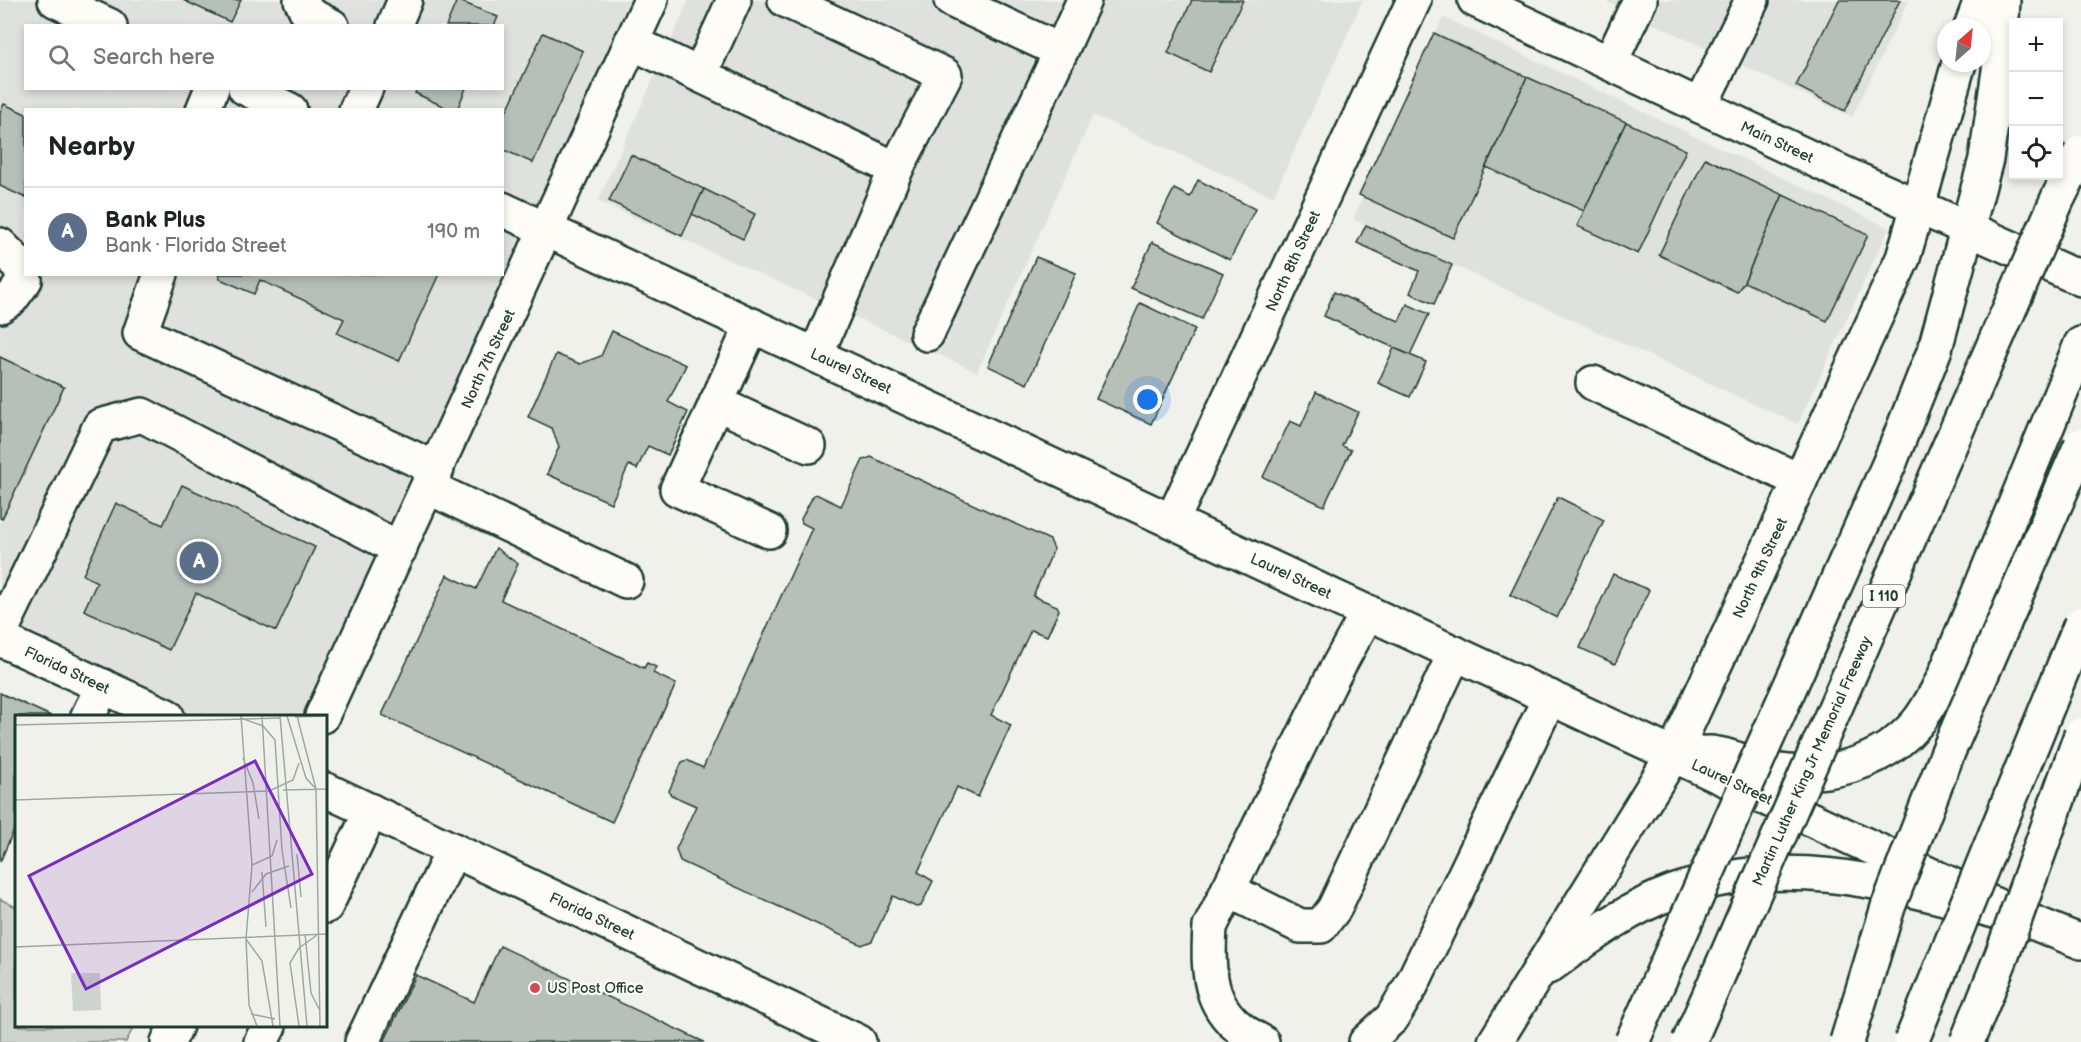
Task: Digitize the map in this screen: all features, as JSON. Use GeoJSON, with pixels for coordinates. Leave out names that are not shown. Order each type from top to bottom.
{"type":"FeatureCollection","features":[{"type":"Feature","properties":{"kind":"main road"},"geometry":{"type":"LineString","coordinates":[[55,0],[106,24]]}},
{"type":"Feature","properties":{"kind":"main road"},"geometry":{"type":"LineString","coordinates":[[301,0],[308,14],[328,24]]}},
{"type":"Feature","properties":{"kind":"main road"},"geometry":{"type":"LineString","coordinates":[[395,24],[405,0]]}},
{"type":"Feature","properties":{"kind":"main road","name":"North 7th Street"},"geometry":{"type":"LineString","coordinates":[[323,715],[651,0]]}},
{"type":"Feature","properties":{"kind":"main road"},"geometry":{"type":"LineString","coordinates":[[700,74],[734,0]]}},
{"type":"Feature","properties":{"kind":"main road"},"geometry":{"type":"LineString","coordinates":[[785,0],[945,75],[896,169],[816,355]]}},
{"type":"Feature","properties":{"kind":"main road"},"geometry":{"type":"LineString","coordinates":[[951,0],[1061,51]]}},
{"type":"Feature","properties":{"kind":"main road"},"geometry":{"type":"LineString","coordinates":[[927,334],[1084,0]]}},
{"type":"Feature","properties":{"kind":"main road","name":"North 8th Street"},"geometry":{"type":"LineString","coordinates":[[1172,521],[1414,0]]}},
{"type":"Feature","properties":{"kind":"main road","name":"Main Street"},"geometry":{"type":"LineString","coordinates":[[1475,0],[1919,207],[2078,276]]}},
{"type":"Feature","properties":{"kind":"main road"},"geometry":{"type":"LineString","coordinates":[[1610,63],[1640,0]]}},
{"type":"Feature","properties":{"kind":"main road"},"geometry":{"type":"LineString","coordinates":[[1701,106],[1752,0]]}},
{"type":"Feature","properties":{"kind":"main road"},"geometry":{"type":"LineString","coordinates":[[1974,18],[1981,0]]}},
{"type":"Feature","properties":{"kind":"main road"},"geometry":{"type":"LineString","coordinates":[[1632,1042],[1890,462],[1935,349],[1989,144],[1999,71],[2003,0]]}},
{"type":"Feature","properties":{"kind":"main road"},"geometry":{"type":"LineString","coordinates":[[631,42],[896,169]]}},
{"type":"Feature","properties":{"kind":"main road","name":"North 9th Street"},"geometry":{"type":"LineString","coordinates":[[1495,1042],[1673,755],[1903,258],[1956,72]]}},
{"type":"Feature","properties":{"kind":"main road"},"geometry":{"type":"LineString","coordinates":[[204,108],[211,90]]}},
{"type":"Feature","properties":{"kind":"main road"},"geometry":{"type":"LineString","coordinates":[[249,90],[286,108]]}},
{"type":"Feature","properties":{"kind":"main road"},"geometry":{"type":"LineString","coordinates":[[357,108],[365,90]]}},
{"type":"Feature","properties":{"kind":"main road","name":"Martin Luther King Jr Memorial Freeway"},"geometry":{"type":"LineString","coordinates":[[1689,1042],[2058,198],[2081,152]]}},
{"type":"Feature","properties":{"kind":"main road","name":"Laurel Street"},"geometry":{"type":"LineString","coordinates":[[504,210],[2025,919],[2081,942]]}},
{"type":"Feature","properties":{"kind":"main road"},"geometry":{"type":"LineString","coordinates":[[0,246],[16,261],[25,280],[11,299],[0,306]]}},
{"type":"Feature","properties":{"kind":"main road"},"geometry":{"type":"LineString","coordinates":[[160,276],[140,333],[432,478],[626,580]]}},
{"type":"Feature","properties":{"kind":"main road"},"geometry":{"type":"LineString","coordinates":[[752,325],[677,489],[769,531]]}},
{"type":"Feature","properties":{"kind":"main road"},"geometry":{"type":"LineString","coordinates":[[1673,755],[1712,753],[1747,765],[1790,772],[1827,772],[1851,766],[1892,746],[1917,724],[1942,680],[2081,344]]}},
{"type":"Feature","properties":{"kind":"main road"},"geometry":{"type":"LineString","coordinates":[[1593,383],[1800,481]]}},
{"type":"Feature","properties":{"kind":"main road"},"geometry":{"type":"LineString","coordinates":[[716,403],[809,446]]}},
{"type":"Feature","properties":{"kind":"main road"},"geometry":{"type":"LineString","coordinates":[[0,633],[100,426],[142,415],[400,549]]}},
{"type":"Feature","properties":{"kind":"main road"},"geometry":{"type":"LineString","coordinates":[[1847,1042],[1888,908],[1948,752],[2081,445]]}},
{"type":"Feature","properties":{"kind":"main road"},"geometry":{"type":"LineString","coordinates":[[1262,1042],[1232,1021],[1211,990],[1208,966],[1210,927],[1333,676],[1368,612]]}},
{"type":"Feature","properties":{"kind":"main road"},"geometry":{"type":"LineString","coordinates":[[1911,1042],[2081,624]]}},
{"type":"Feature","properties":{"kind":"main road","name":"Florida Street"},"geometry":{"type":"LineString","coordinates":[[0,639],[163,715]]}},
{"type":"Feature","properties":{"kind":"main road"},"geometry":{"type":"LineString","coordinates":[[1228,890],[1300,926],[1321,926],[1334,909],[1455,653]]}},
{"type":"Feature","properties":{"kind":"main road"},"geometry":{"type":"LineString","coordinates":[[89,715],[102,687]]}},
{"type":"Feature","properties":{"kind":"main road"},"geometry":{"type":"LineString","coordinates":[[1366,1042],[1392,1018],[1411,986],[1550,697]]}},
{"type":"Feature","properties":{"kind":"main road"},"geometry":{"type":"LineString","coordinates":[[1967,1042],[2002,955],[2081,735]]}},
{"type":"Feature","properties":{"kind":"main road","name":"Florida Street"},"geometry":{"type":"LineString","coordinates":[[327,790],[859,1042]]}},
{"type":"Feature","properties":{"kind":"main road"},"geometry":{"type":"LineString","coordinates":[[327,904],[371,811]]}},
{"type":"Feature","properties":{"kind":"main road"},"geometry":{"type":"LineString","coordinates":[[362,1042],[453,850]]}},
{"type":"Feature","properties":{"kind":"main road"},"geometry":{"type":"LineString","coordinates":[[1537,976],[1589,938],[1671,892],[1742,876],[1798,873],[1837,874],[1874,881],[2025,919]]}},
{"type":"Feature","properties":{"kind":"main road"},"geometry":{"type":"LineString","coordinates":[[168,1042],[176,1027]]}},
{"type":"Feature","properties":{"kind":"main road"},"geometry":{"type":"LineString","coordinates":[[261,1042],[268,1027]]}},
{"type":"Feature","properties":{"kind":"shaded area"},"geometry":{"type":"Polygon","coordinates":[[[0,0],[650,0],[322,715],[165,715],[0,639],[0,0]]]}},
{"type":"Feature","properties":{"kind":"shaded area"},"geometry":{"type":"Polygon","coordinates":[[[689,0],[1363,0],[1273,197],[1093,115],[977,372],[598,201],[689,0]]]}},
{"type":"Feature","properties":{"kind":"shaded area"},"geometry":{"type":"Polygon","coordinates":[[[1603,0],[1909,0],[1852,117],[1603,0]]]}},
{"type":"Feature","properties":{"kind":"shaded area"},"geometry":{"type":"Polygon","coordinates":[[[1443,17],[1889,228],[1798,424],[1353,219],[1443,17]]]}},
{"type":"Feature","properties":{"kind":"shaded area"},"geometry":{"type":"Polygon","coordinates":[[[0,899],[15,906],[15,1027],[134,1027],[126,1042],[0,1042],[0,899]]]}},
{"type":"Feature","properties":{"kind":"building"},"geometry":{"type":"Polygon","coordinates":[[[183,0],[241,0],[230,22],[183,0]]]}},
{"type":"Feature","properties":{"kind":"building"},"geometry":{"type":"Polygon","coordinates":[[[457,0],[498,17],[495,24],[447,24],[457,0]]]}},
{"type":"Feature","properties":{"kind":"building"},"geometry":{"type":"Polygon","coordinates":[[[1192,0],[1243,0],[1209,72],[1168,53],[1192,0]]]}},
{"type":"Feature","properties":{"kind":"building"},"geometry":{"type":"Polygon","coordinates":[[[1839,0],[1900,0],[1845,111],[1796,86],[1839,0]]]}},
{"type":"Feature","properties":{"kind":"building"},"geometry":{"type":"Polygon","coordinates":[[[543,33],[583,51],[533,163],[504,150],[504,117],[543,33]]]}},
{"type":"Feature","properties":{"kind":"building"},"geometry":{"type":"Polygon","coordinates":[[[1434,33],[1527,77],[1453,238],[1359,195],[1434,33]]]}},
{"type":"Feature","properties":{"kind":"building"},"geometry":{"type":"Polygon","coordinates":[[[1527,77],[1626,122],[1584,211],[1486,167],[1527,77]]]}},
{"type":"Feature","properties":{"kind":"building"},"geometry":{"type":"Polygon","coordinates":[[[416,90],[465,90],[458,108],[447,108],[415,93],[416,90]]]}},
{"type":"Feature","properties":{"kind":"building"},"geometry":{"type":"Polygon","coordinates":[[[4,104],[24,113],[24,197],[0,186],[0,112],[4,104]]]}},
{"type":"Feature","properties":{"kind":"building"},"geometry":{"type":"Polygon","coordinates":[[[1626,122],[1686,150],[1638,254],[1577,226],[1626,122]]]}},
{"type":"Feature","properties":{"kind":"building"},"geometry":{"type":"Polygon","coordinates":[[[631,155],[704,189],[682,236],[609,201],[631,155]]]}},
{"type":"Feature","properties":{"kind":"building"},"geometry":{"type":"Polygon","coordinates":[[[1705,158],[1783,195],[1744,282],[1737,292],[1659,255],[1705,158]]]}},
{"type":"Feature","properties":{"kind":"building"},"geometry":{"type":"Polygon","coordinates":[[[1198,180],[1255,209],[1230,260],[1157,223],[1174,189],[1190,197],[1198,180]]]}},
{"type":"Feature","properties":{"kind":"building"},"geometry":{"type":"Polygon","coordinates":[[[704,189],[755,214],[743,239],[692,214],[704,189]]]}},
{"type":"Feature","properties":{"kind":"building"},"geometry":{"type":"Polygon","coordinates":[[[1783,195],[1868,235],[1827,321],[1744,282],[1783,195]]]}},
{"type":"Feature","properties":{"kind":"building"},"geometry":{"type":"Polygon","coordinates":[[[1366,225],[1452,265],[1434,304],[1410,293],[1419,271],[1357,243],[1366,225]]]}},
{"type":"Feature","properties":{"kind":"building"},"geometry":{"type":"Polygon","coordinates":[[[1152,242],[1223,273],[1202,319],[1131,288],[1152,242]]]}},
{"type":"Feature","properties":{"kind":"building"},"geometry":{"type":"Polygon","coordinates":[[[1036,257],[1076,273],[1027,384],[988,366],[1036,257]]]}},
{"type":"Feature","properties":{"kind":"building"},"geometry":{"type":"Polygon","coordinates":[[[219,276],[438,276],[399,361],[337,333],[344,319],[260,280],[254,294],[220,279],[219,276]]]}},
{"type":"Feature","properties":{"kind":"building"},"geometry":{"type":"Polygon","coordinates":[[[1334,292],[1399,321],[1407,304],[1429,314],[1410,355],[1324,316],[1334,292]]]}},
{"type":"Feature","properties":{"kind":"building"},"geometry":{"type":"Polygon","coordinates":[[[1140,303],[1195,329],[1151,424],[1096,399],[1140,303]]]}},
{"type":"Feature","properties":{"kind":"building"},"geometry":{"type":"Polygon","coordinates":[[[612,331],[686,365],[668,402],[688,412],[668,455],[648,446],[637,469],[629,465],[611,503],[547,474],[559,447],[552,428],[528,417],[556,354],[580,364],[601,356],[612,331]]]}},
{"type":"Feature","properties":{"kind":"building"},"geometry":{"type":"Polygon","coordinates":[[[1394,348],[1426,362],[1410,397],[1378,383],[1394,348]]]}},
{"type":"Feature","properties":{"kind":"building"},"geometry":{"type":"Polygon","coordinates":[[[0,357],[64,387],[2,519],[0,518],[0,357]]]}},
{"type":"Feature","properties":{"kind":"building"},"geometry":{"type":"Polygon","coordinates":[[[1316,392],[1358,412],[1342,446],[1351,450],[1324,506],[1263,477],[1290,421],[1301,426],[1316,392]]]}},
{"type":"Feature","properties":{"kind":"building"},"geometry":{"type":"Polygon","coordinates":[[[871,457],[1050,540],[1054,549],[1033,596],[1057,606],[1059,610],[1047,636],[1031,630],[991,715],[1011,725],[978,797],[957,787],[918,872],[933,881],[921,906],[916,907],[893,896],[872,941],[862,945],[680,861],[676,849],[696,806],[671,795],[669,791],[682,762],[687,760],[703,768],[812,528],[802,523],[801,519],[813,496],[816,494],[841,506],[863,460],[871,457]]]}},
{"type":"Feature","properties":{"kind":"building"},"geometry":{"type":"Polygon","coordinates":[[[182,485],[315,547],[276,631],[196,593],[169,650],[84,610],[97,582],[83,575],[116,503],[163,525],[182,485]]]}},
{"type":"Feature","properties":{"kind":"building"},"geometry":{"type":"Polygon","coordinates":[[[1558,497],[1604,520],[1557,618],[1510,595],[1558,497]]]}},
{"type":"Feature","properties":{"kind":"building"},"geometry":{"type":"Polygon","coordinates":[[[496,548],[518,564],[501,600],[644,668],[647,663],[656,667],[653,673],[676,684],[612,822],[382,715],[447,575],[476,589],[496,548]]]}},
{"type":"Feature","properties":{"kind":"building"},"geometry":{"type":"Polygon","coordinates":[[[1613,574],[1649,590],[1615,664],[1580,648],[1613,574]]]}},
{"type":"Feature","properties":{"kind":"building"},"geometry":{"type":"Polygon","coordinates":[[[0,693],[49,715],[15,715],[15,827],[0,862],[0,693]]]}},
{"type":"Feature","properties":{"kind":"building","name":"US Post Office"},"geometry":{"type":"Polygon","coordinates":[[[500,946],[704,1042],[384,1042],[416,975],[474,1002],[500,946]]]}},
{"type":"Feature","properties":{"kind":"place","name":"Bank Plus"},"geometry":{"type":"Point","coordinates":[199,561]}},
{"type":"Feature","properties":{"kind":"place","name":"US Post Office"},"geometry":{"type":"Point","coordinates":[535,988]}}]}
